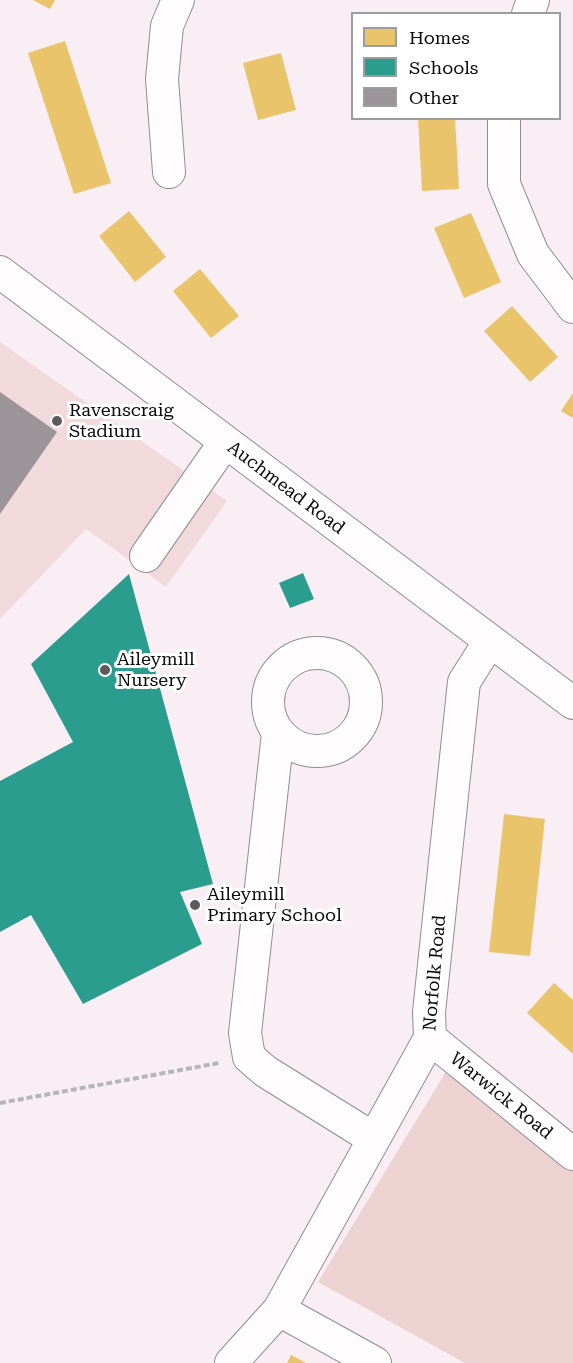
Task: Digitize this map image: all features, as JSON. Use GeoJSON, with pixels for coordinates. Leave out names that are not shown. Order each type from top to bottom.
{"type":"FeatureCollection","features":[{"type":"Feature","properties":{"kind":"street"},"geometry":{"type":"LineString","coordinates":[[169,172],[162,79],[167,26],[178,0]]}},
{"type":"Feature","properties":{"kind":"street"},"geometry":{"type":"LineString","coordinates":[[504,120],[504,184],[533,254],[573,307]]}},
{"type":"Feature","properties":{"kind":"street","name":"Auchmead Road"},"geometry":{"type":"LineString","coordinates":[[0,272],[573,703]]}},
{"type":"Feature","properties":{"kind":"street"},"geometry":{"type":"LineString","coordinates":[[146,556],[225,442]]}},
{"type":"Feature","properties":{"kind":"street","name":"Norfolk Road"},"geometry":{"type":"LineString","coordinates":[[231,1363],[279,1310],[430,1038],[429,1012],[464,682],[490,641]]}},
{"type":"Feature","properties":{"kind":"street"},"geometry":{"type":"LineString","coordinates":[[278,734],[245,1032],[249,1057],[265,1071],[374,1139]]}},
{"type":"Feature","properties":{"kind":"street","name":"Warwick Road"},"geometry":{"type":"LineString","coordinates":[[430,1038],[573,1154]]}},
{"type":"Feature","properties":{"kind":"street"},"geometry":{"type":"LineString","coordinates":[[279,1310],[375,1363]]}},
{"type":"Feature","properties":{"kind":"path"},"geometry":{"type":"LineString","coordinates":[[0,1103],[249,1057]]}},
{"type":"Feature","properties":{"kind":"shaded area","name":"Ravenscraig Stadium"},"geometry":{"type":"Polygon","coordinates":[[[0,342],[227,501],[166,587],[86,529],[0,619],[0,342]]]}},
{"type":"Feature","properties":{"kind":"shaded area"},"geometry":{"type":"Polygon","coordinates":[[[450,1065],[573,1171],[573,1363],[465,1363],[318,1282],[450,1065]]]}},
{"type":"Feature","properties":{"kind":"building: Homes"},"geometry":{"type":"Polygon","coordinates":[[[33,0],[55,0],[50,9],[33,0]]]}},
{"type":"Feature","properties":{"kind":"building: Homes"},"geometry":{"type":"Polygon","coordinates":[[[65,41],[111,183],[74,194],[28,53],[65,41]]]}},
{"type":"Feature","properties":{"kind":"building: Homes"},"geometry":{"type":"Polygon","coordinates":[[[281,53],[296,110],[258,120],[243,63],[281,53]]]}},
{"type":"Feature","properties":{"kind":"building: Homes"},"geometry":{"type":"Polygon","coordinates":[[[418,120],[455,120],[459,189],[422,191],[418,120]]]}},
{"type":"Feature","properties":{"kind":"building: Homes"},"geometry":{"type":"Polygon","coordinates":[[[129,211],[166,257],[135,282],[99,236],[129,211]]]}},
{"type":"Feature","properties":{"kind":"building: Homes"},"geometry":{"type":"Polygon","coordinates":[[[471,213],[501,282],[464,298],[434,228],[471,213]]]}},
{"type":"Feature","properties":{"kind":"building: Homes"},"geometry":{"type":"Polygon","coordinates":[[[200,269],[239,316],[211,338],[173,291],[200,269]]]}},
{"type":"Feature","properties":{"kind":"building: Homes"},"geometry":{"type":"Polygon","coordinates":[[[512,306],[558,357],[530,382],[484,331],[512,306]]]}},
{"type":"Feature","properties":{"kind":"building: Homes"},"geometry":{"type":"Polygon","coordinates":[[[573,393],[573,418],[561,411],[573,393]]]}},
{"type":"Feature","properties":{"kind":"building: Homes"},"geometry":{"type":"Polygon","coordinates":[[[504,814],[545,819],[530,956],[489,952],[504,814]]]}},
{"type":"Feature","properties":{"kind":"building: Homes"},"geometry":{"type":"Polygon","coordinates":[[[554,983],[573,1000],[573,1054],[527,1013],[554,983]]]}},
{"type":"Feature","properties":{"kind":"building: Homes"},"geometry":{"type":"Polygon","coordinates":[[[291,1355],[306,1363],[287,1363],[291,1355]]]}},
{"type":"Feature","properties":{"kind":"building: Schools"},"geometry":{"type":"Polygon","coordinates":[[[303,573],[314,599],[290,608],[279,583],[303,573]]]}},
{"type":"Feature","properties":{"kind":"building: Schools"},"geometry":{"type":"Polygon","coordinates":[[[129,574],[213,884],[180,892],[202,944],[83,1004],[31,915],[0,932],[0,781],[73,742],[31,664],[129,574]]]}},
{"type":"Feature","properties":{"kind":"building: Other"},"geometry":{"type":"Polygon","coordinates":[[[0,392],[57,432],[0,514],[0,392]]]}},
{"type":"Feature","properties":{"kind":"place","name":"Ravenscraig Stadium"},"geometry":{"type":"Point","coordinates":[57,421]}},
{"type":"Feature","properties":{"kind":"place","name":"Aileymill Nursery"},"geometry":{"type":"Point","coordinates":[105,670]}},
{"type":"Feature","properties":{"kind":"place","name":"Aileymill Primary School"},"geometry":{"type":"Point","coordinates":[195,905]}}]}
